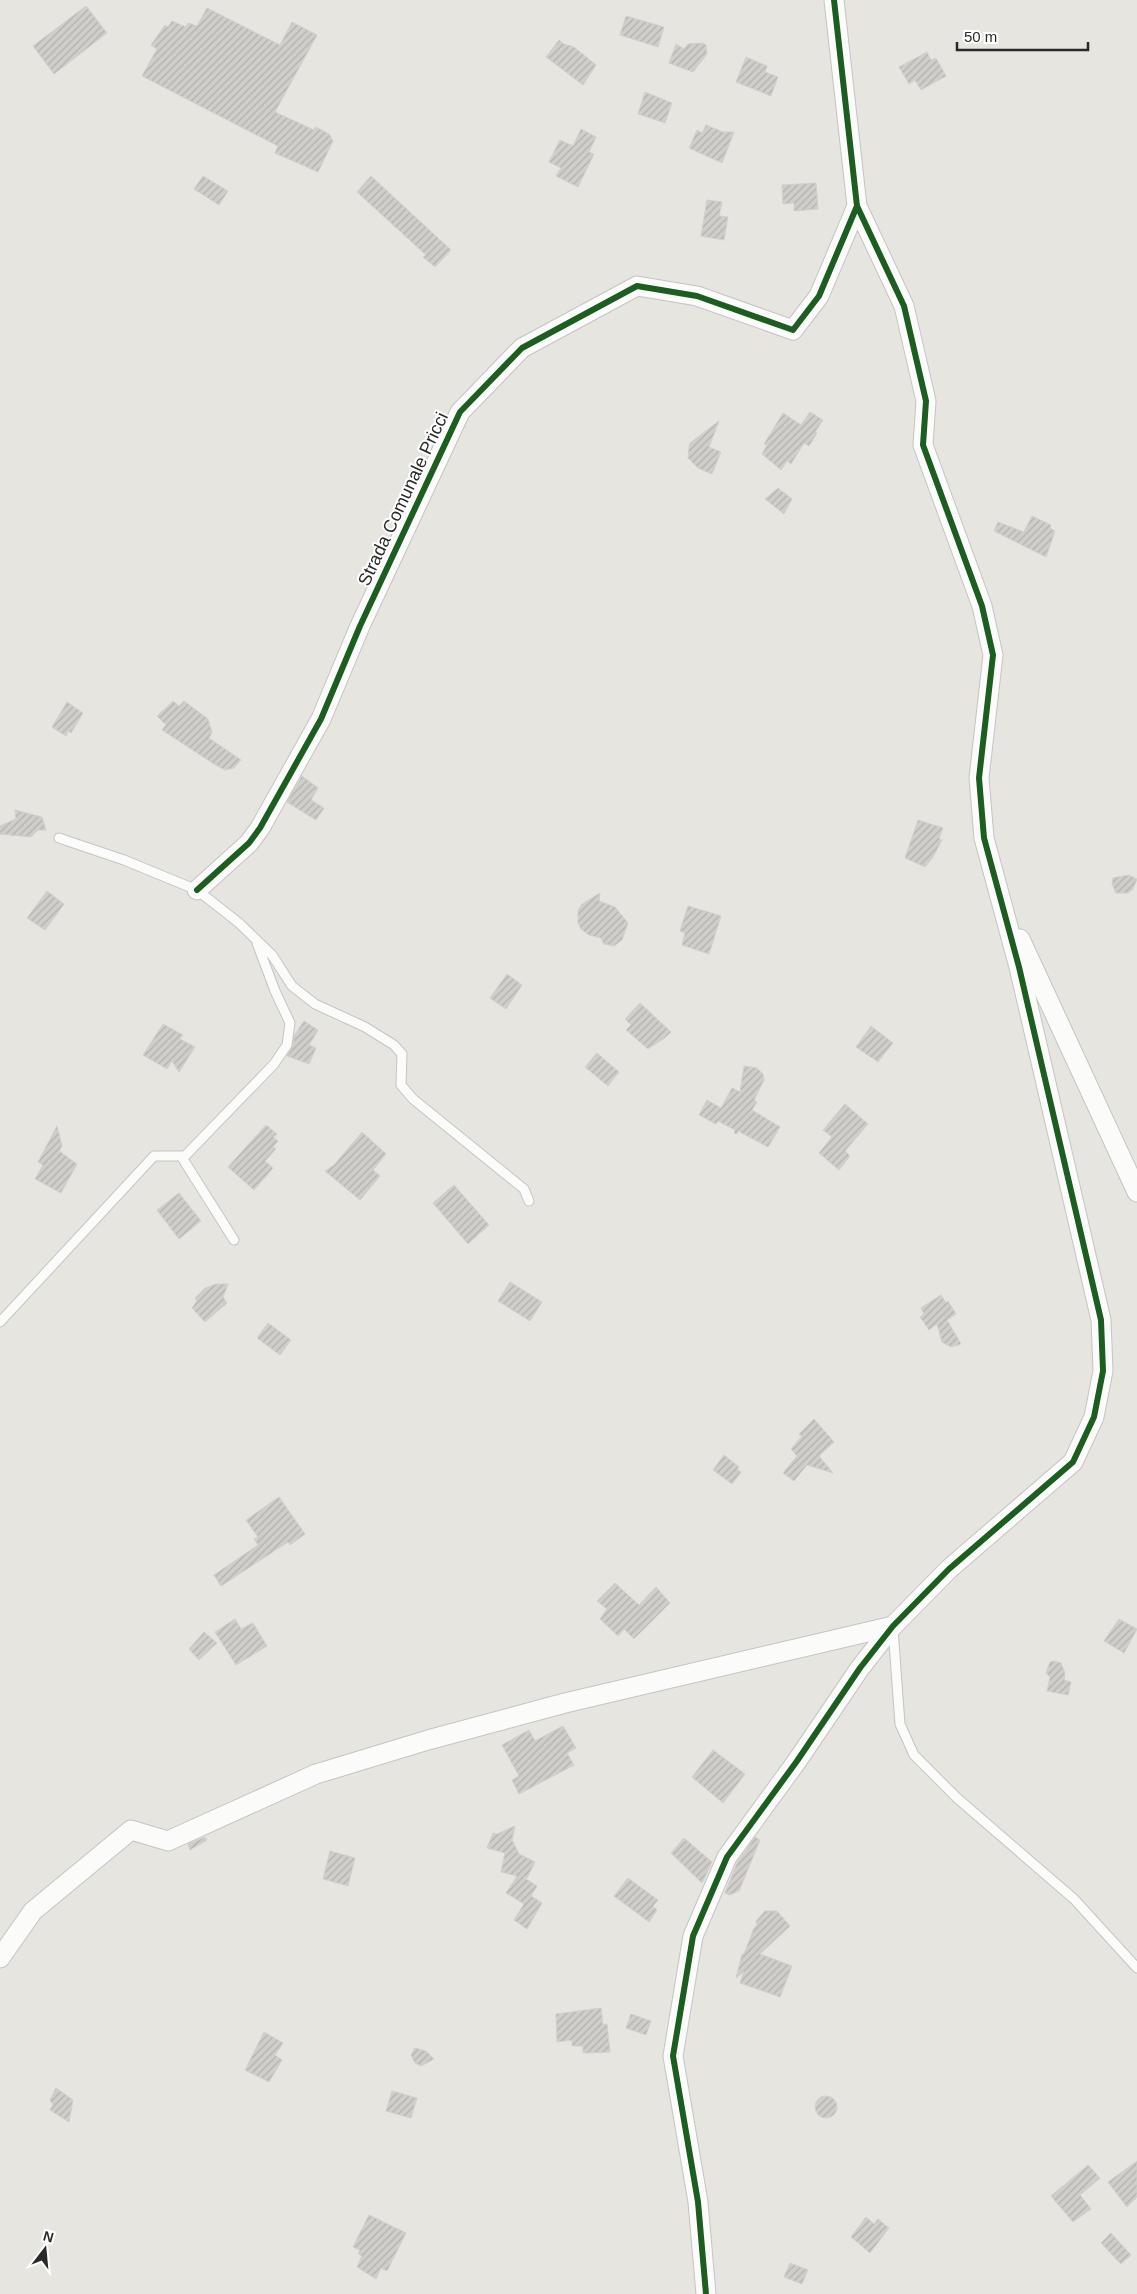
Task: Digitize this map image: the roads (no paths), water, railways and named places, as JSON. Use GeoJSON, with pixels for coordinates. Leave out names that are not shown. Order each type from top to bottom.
{"type":"FeatureCollection","features":[{"type":"Feature","properties":{"kind":"street"},"geometry":{"type":"LineString","coordinates":[[706,2294],[698,2202],[673,2056],[693,1936],[727,1857],[797,1761],[860,1668],[893,1626],[950,1568],[1073,1462],[1094,1417],[1103,1371],[1101,1320],[1019,967],[984,838],[979,778],[993,655],[982,606],[923,445],[926,401],[904,306],[857,206],[834,0]]}},
{"type":"Feature","properties":{"kind":"street","name":"Strada Comunale Pricci"},"geometry":{"type":"LineString","coordinates":[[197,890],[249,843],[260,828],[321,719],[360,626],[460,412],[522,348],[637,286],[697,296],[793,330],[819,296],[857,206]]}},
{"type":"Feature","properties":{"kind":"street"},"geometry":{"type":"LineString","coordinates":[[998,893],[1137,1192]]}},
{"type":"Feature","properties":{"kind":"street"},"geometry":{"type":"LineString","coordinates":[[0,1958],[33,1911],[130,1830],[168,1840],[316,1774],[428,1740],[566,1703],[893,1626]]}},
{"type":"Feature","properties":{"kind":"lane"},"geometry":{"type":"LineString","coordinates":[[59,838],[124,860],[197,890],[239,923],[272,955],[292,986],[316,1004],[365,1027],[394,1045],[402,1054],[401,1085],[413,1099],[524,1189],[529,1201]]}},
{"type":"Feature","properties":{"kind":"lane"},"geometry":{"type":"LineString","coordinates":[[0,1322],[154,1156],[185,1156],[274,1064],[287,1044],[290,1023],[275,991],[256,940]]}},
{"type":"Feature","properties":{"kind":"lane"},"geometry":{"type":"LineString","coordinates":[[180,1156],[234,1240]]}},
{"type":"Feature","properties":{"kind":"lane"},"geometry":{"type":"LineString","coordinates":[[893,1626],[900,1724],[914,1754],[957,1798],[1074,1899],[1137,1968]]}}]}
